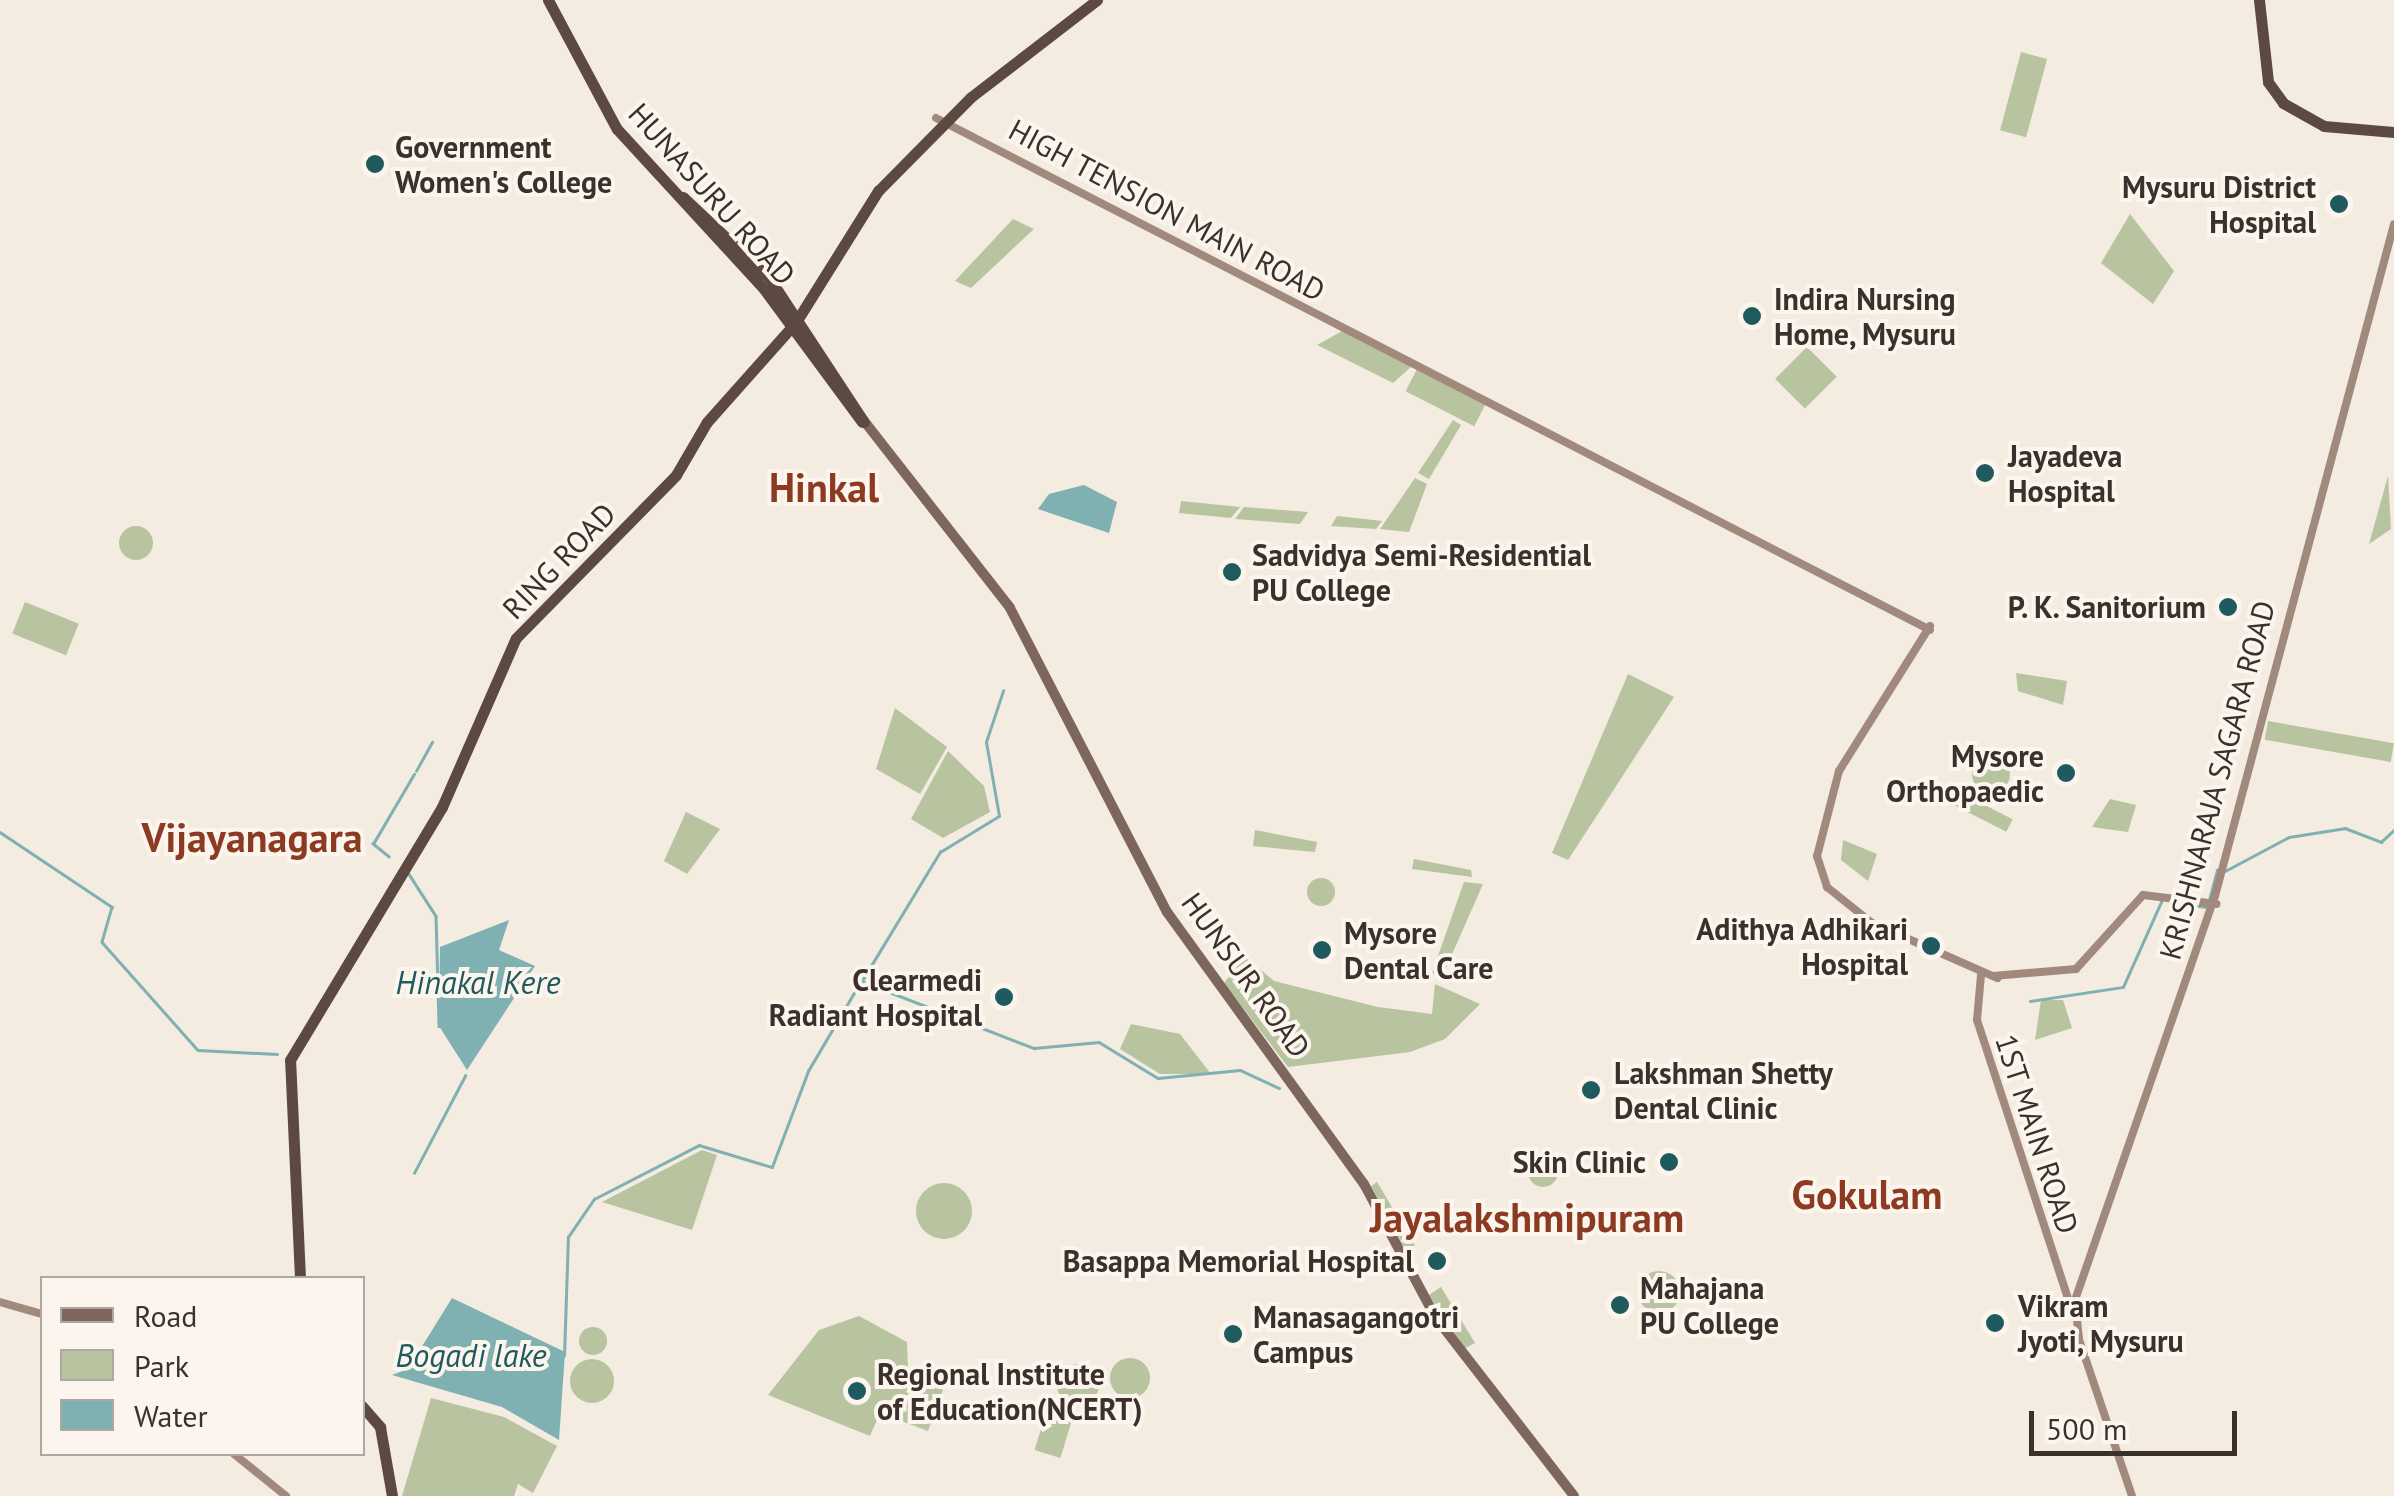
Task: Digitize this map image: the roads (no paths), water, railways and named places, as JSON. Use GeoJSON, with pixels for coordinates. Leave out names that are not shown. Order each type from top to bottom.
{"type":"FeatureCollection","features":[{"type":"Feature","properties":{"kind":"highway"},"geometry":{"type":"LineString","coordinates":[[550,0],[584,72],[641,154],[789,323],[860,417]]}},
{"type":"Feature","properties":{"kind":"highway","name":"RING ROAD"},"geometry":{"type":"LineString","coordinates":[[297,1276],[288,1073],[308,1020],[442,807],[516,638],[676,475],[707,422],[789,323],[872,186],[942,119],[1086,0]]}},
{"type":"Feature","properties":{"kind":"highway","name":"RING ROAD"},"geometry":{"type":"LineString","coordinates":[[942,119],[1097,0]]}},
{"type":"Feature","properties":{"kind":"highway"},"geometry":{"type":"LineString","coordinates":[[2262,0],[2268,54],[2283,103],[2324,126],[2394,128]]}},
{"type":"Feature","properties":{"kind":"highway"},"geometry":{"type":"LineString","coordinates":[[2268,54],[2287,98],[2337,121],[2394,128]]}},
{"type":"Feature","properties":{"kind":"highway"},"geometry":{"type":"LineString","coordinates":[[365,1411],[386,1445],[390,1496]]}},
{"type":"Feature","properties":{"kind":"highway"},"geometry":{"type":"LineString","coordinates":[[365,1419],[382,1449],[390,1496]]}},
{"type":"Feature","properties":{"kind":"main road","name":"HIGH TENSION MAIN ROAD"},"geometry":{"type":"LineString","coordinates":[[942,119],[1554,435]]}},
{"type":"Feature","properties":{"kind":"main road","name":"HUNASURU ROAD"},"geometry":{"type":"LineString","coordinates":[[681,198],[766,286],[1036,653],[1164,914],[1201,962]]}},
{"type":"Feature","properties":{"kind":"main road","name":"KRISHNARAJA SAGARA ROAD"},"geometry":{"type":"LineString","coordinates":[[2223,871],[2394,224]]}},
{"type":"Feature","properties":{"kind":"main road","name":"KRISHNARAJA SAGARA ROAD"},"geometry":{"type":"LineString","coordinates":[[2081,1341],[2079,1300],[2223,871],[2394,238]]}},
{"type":"Feature","properties":{"kind":"main road"},"geometry":{"type":"LineString","coordinates":[[1554,435],[1931,628]]}},
{"type":"Feature","properties":{"kind":"main road"},"geometry":{"type":"LineString","coordinates":[[1554,435],[1931,628]]}},
{"type":"Feature","properties":{"kind":"main road"},"geometry":{"type":"LineString","coordinates":[[1931,628],[1839,770],[1817,856],[1840,900],[1969,971],[1998,978],[2076,969],[2142,895],[2211,903]]}},
{"type":"Feature","properties":{"kind":"main road","name":"KRISHNARAJA SAGARA ROAD"},"geometry":{"type":"LineString","coordinates":[[2132,1496],[2074,1318],[2211,903]]}},
{"type":"Feature","properties":{"kind":"main road","name":"HUNSUR ROAD"},"geometry":{"type":"LineString","coordinates":[[1201,962],[1364,1184],[1436,1318],[1551,1454],[1572,1496]]}},
{"type":"Feature","properties":{"kind":"main road","name":"1ST MAIN ROAD"},"geometry":{"type":"LineString","coordinates":[[1982,975],[1977,1020],[2074,1318]]}},
{"type":"Feature","properties":{"kind":"main road"},"geometry":{"type":"LineString","coordinates":[[0,1300],[40,1311]]}},
{"type":"Feature","properties":{"kind":"main road"},"geometry":{"type":"LineString","coordinates":[[240,1456],[288,1496]]}},
{"type":"Feature","properties":{"kind":"water"},"geometry":{"type":"Polygon","coordinates":[[[1084,485],[1117,502],[1109,533],[1038,509],[1049,494],[1084,485]]]}},
{"type":"Feature","properties":{"kind":"water","name":"Hinakal Kere"},"geometry":{"type":"Polygon","coordinates":[[[509,920],[499,950],[535,966],[467,1070],[439,1026],[440,947],[509,920]]]}},
{"type":"Feature","properties":{"kind":"water","name":"Bogadi lake"},"geometry":{"type":"Polygon","coordinates":[[[452,1298],[565,1352],[559,1440],[502,1407],[392,1375],[408,1369],[452,1298]]]}},
{"type":"Feature","properties":{"kind":"waterway"},"geometry":{"type":"LineString","coordinates":[[863,979],[940,852],[999,816],[986,742],[1003,691]]}},
{"type":"Feature","properties":{"kind":"waterway"},"geometry":{"type":"LineString","coordinates":[[416,771],[432,742]]}},
{"type":"Feature","properties":{"kind":"waterway"},"geometry":{"type":"LineString","coordinates":[[389,857],[373,844],[414,774]]}},
{"type":"Feature","properties":{"kind":"waterway"},"geometry":{"type":"LineString","coordinates":[[2225,871],[2289,837],[2345,828],[2381,842],[2394,830]]}},
{"type":"Feature","properties":{"kind":"waterway"},"geometry":{"type":"LineString","coordinates":[[0,832],[112,907],[102,942],[198,1050],[277,1054]]}},
{"type":"Feature","properties":{"kind":"waterway"},"geometry":{"type":"LineString","coordinates":[[2209,900],[2217,870]]}},
{"type":"Feature","properties":{"kind":"waterway"},"geometry":{"type":"LineString","coordinates":[[409,874],[436,916],[439,1026]]}},
{"type":"Feature","properties":{"kind":"waterway"},"geometry":{"type":"LineString","coordinates":[[2030,1001],[2123,987],[2162,900]]}},
{"type":"Feature","properties":{"kind":"waterway"},"geometry":{"type":"LineString","coordinates":[[2180,903],[2206,907]]}},
{"type":"Feature","properties":{"kind":"waterway"},"geometry":{"type":"LineString","coordinates":[[564,1356],[568,1237],[594,1199],[699,1145],[772,1167],[808,1071],[861,981],[1034,1048],[1099,1042],[1158,1078],[1240,1070],[1279,1088]]}},
{"type":"Feature","properties":{"kind":"waterway"},"geometry":{"type":"LineString","coordinates":[[414,1173],[465,1076]]}},
{"type":"Feature","properties":{"kind":"place","name":"Government Women's College"},"geometry":{"type":"Point","coordinates":[375,164]}},
{"type":"Feature","properties":{"kind":"place","name":"Mysuru District Hospital"},"geometry":{"type":"Point","coordinates":[2339,204]}},
{"type":"Feature","properties":{"kind":"place","name":"Indira Nursing Home, Mysuru"},"geometry":{"type":"Point","coordinates":[1752,316]}},
{"type":"Feature","properties":{"kind":"place","name":"Jayadeva Hospital"},"geometry":{"type":"Point","coordinates":[1985,473]}},
{"type":"Feature","properties":{"kind":"place","name":"Sadvidya Semi-Residential PU College"},"geometry":{"type":"Point","coordinates":[1232,572]}},
{"type":"Feature","properties":{"kind":"place","name":"P. K. Sanitorium"},"geometry":{"type":"Point","coordinates":[2228,607]}},
{"type":"Feature","properties":{"kind":"place","name":"Mysore Orthopaedic"},"geometry":{"type":"Point","coordinates":[2066,773]}},
{"type":"Feature","properties":{"kind":"place","name":"Adithya Adhikari Hospital"},"geometry":{"type":"Point","coordinates":[1931,946]}},
{"type":"Feature","properties":{"kind":"place","name":"Mysore Dental Care"},"geometry":{"type":"Point","coordinates":[1322,950]}},
{"type":"Feature","properties":{"kind":"place","name":"Clearmedi Radiant Hospital"},"geometry":{"type":"Point","coordinates":[1004,997]}},
{"type":"Feature","properties":{"kind":"place","name":"Lakshman Shetty Dental Clinic"},"geometry":{"type":"Point","coordinates":[1591,1090]}},
{"type":"Feature","properties":{"kind":"place","name":"Skin Clinic"},"geometry":{"type":"Point","coordinates":[1669,1162]}},
{"type":"Feature","properties":{"kind":"place","name":"Basappa Memorial Hospital"},"geometry":{"type":"Point","coordinates":[1437,1261]}},
{"type":"Feature","properties":{"kind":"place","name":"Mahajana PU College"},"geometry":{"type":"Point","coordinates":[1620,1305]}},
{"type":"Feature","properties":{"kind":"place","name":"Vikram Jyoti, Mysuru"},"geometry":{"type":"Point","coordinates":[1995,1323]}},
{"type":"Feature","properties":{"kind":"place","name":"Manasagangotri Campus"},"geometry":{"type":"Point","coordinates":[1233,1334]}},
{"type":"Feature","properties":{"kind":"place","name":"Regional Institute of Education(NCERT)"},"geometry":{"type":"Point","coordinates":[857,1391]}},
{"type":"Feature","properties":{"kind":"district","name":"Hinkal"},"geometry":{"type":"Point","coordinates":[824,487]}},
{"type":"Feature","properties":{"kind":"district","name":"Vijayanagara"},"geometry":{"type":"Point","coordinates":[252,837]}},
{"type":"Feature","properties":{"kind":"district","name":"Gokulam"},"geometry":{"type":"Point","coordinates":[1867,1194]}},
{"type":"Feature","properties":{"kind":"district","name":"Jayalakshmipuram"},"geometry":{"type":"Point","coordinates":[1527,1217]}}]}
